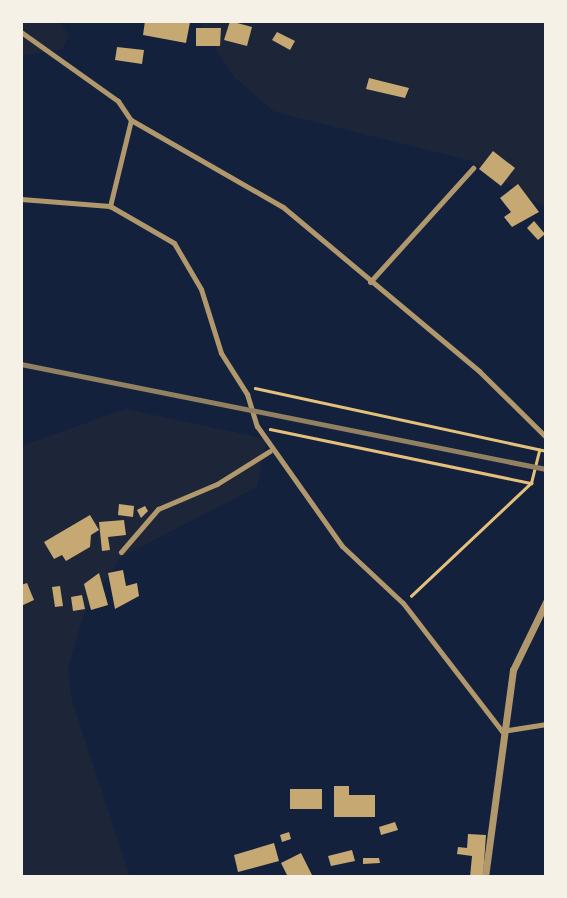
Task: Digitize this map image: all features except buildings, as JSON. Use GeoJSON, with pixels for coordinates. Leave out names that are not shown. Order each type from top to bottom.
{"type":"FeatureCollection","features":[{"type":"Feature","properties":{"kind":"street"},"geometry":{"type":"LineString","coordinates":[[21,32],[118,101],[131,120],[283,207],[479,371],[546,437]]}},
{"type":"Feature","properties":{"kind":"street"},"geometry":{"type":"LineString","coordinates":[[110,206],[131,120]]}},
{"type":"Feature","properties":{"kind":"street"},"geometry":{"type":"LineString","coordinates":[[370,282],[473,167]]}},
{"type":"Feature","properties":{"kind":"street"},"geometry":{"type":"LineString","coordinates":[[21,200],[110,206],[174,243],[191,265],[221,353],[242,386],[270,451],[362,570],[403,603],[502,731]]}},
{"type":"Feature","properties":{"kind":"street"},"geometry":{"type":"LineString","coordinates":[[121,552],[158,509],[217,484],[270,451]]}},
{"type":"Feature","properties":{"kind":"street"},"geometry":{"type":"LineString","coordinates":[[485,877],[502,731],[513,670],[546,602]]}},
{"type":"Feature","properties":{"kind":"street"},"geometry":{"type":"LineString","coordinates":[[502,731],[546,724]]}},
{"type":"Feature","properties":{"kind":"path"},"geometry":{"type":"LineString","coordinates":[[242,386],[546,451]]}},
{"type":"Feature","properties":{"kind":"path"},"geometry":{"type":"LineString","coordinates":[[257,426],[530,483]]}},
{"type":"Feature","properties":{"kind":"path"},"geometry":{"type":"LineString","coordinates":[[403,603],[530,483],[539,450]]}},
{"type":"Feature","properties":{"kind":"shaded area"},"geometry":{"type":"Polygon","coordinates":[[[21,21],[59,21],[69,35],[62,49],[21,56],[21,21]]]}},
{"type":"Feature","properties":{"kind":"shaded area"},"geometry":{"type":"Polygon","coordinates":[[[198,21],[546,21],[546,208],[472,161],[275,112],[234,77],[198,21]]]}},
{"type":"Feature","properties":{"kind":"shaded area"},"geometry":{"type":"Polygon","coordinates":[[[126,409],[267,439],[257,487],[121,557],[85,611],[68,668],[72,701],[130,877],[21,877],[21,446],[126,409]]]}},
{"type":"Feature","properties":{"kind":"railway"},"geometry":{"type":"LineString","coordinates":[[21,364],[546,469]]}}]}
